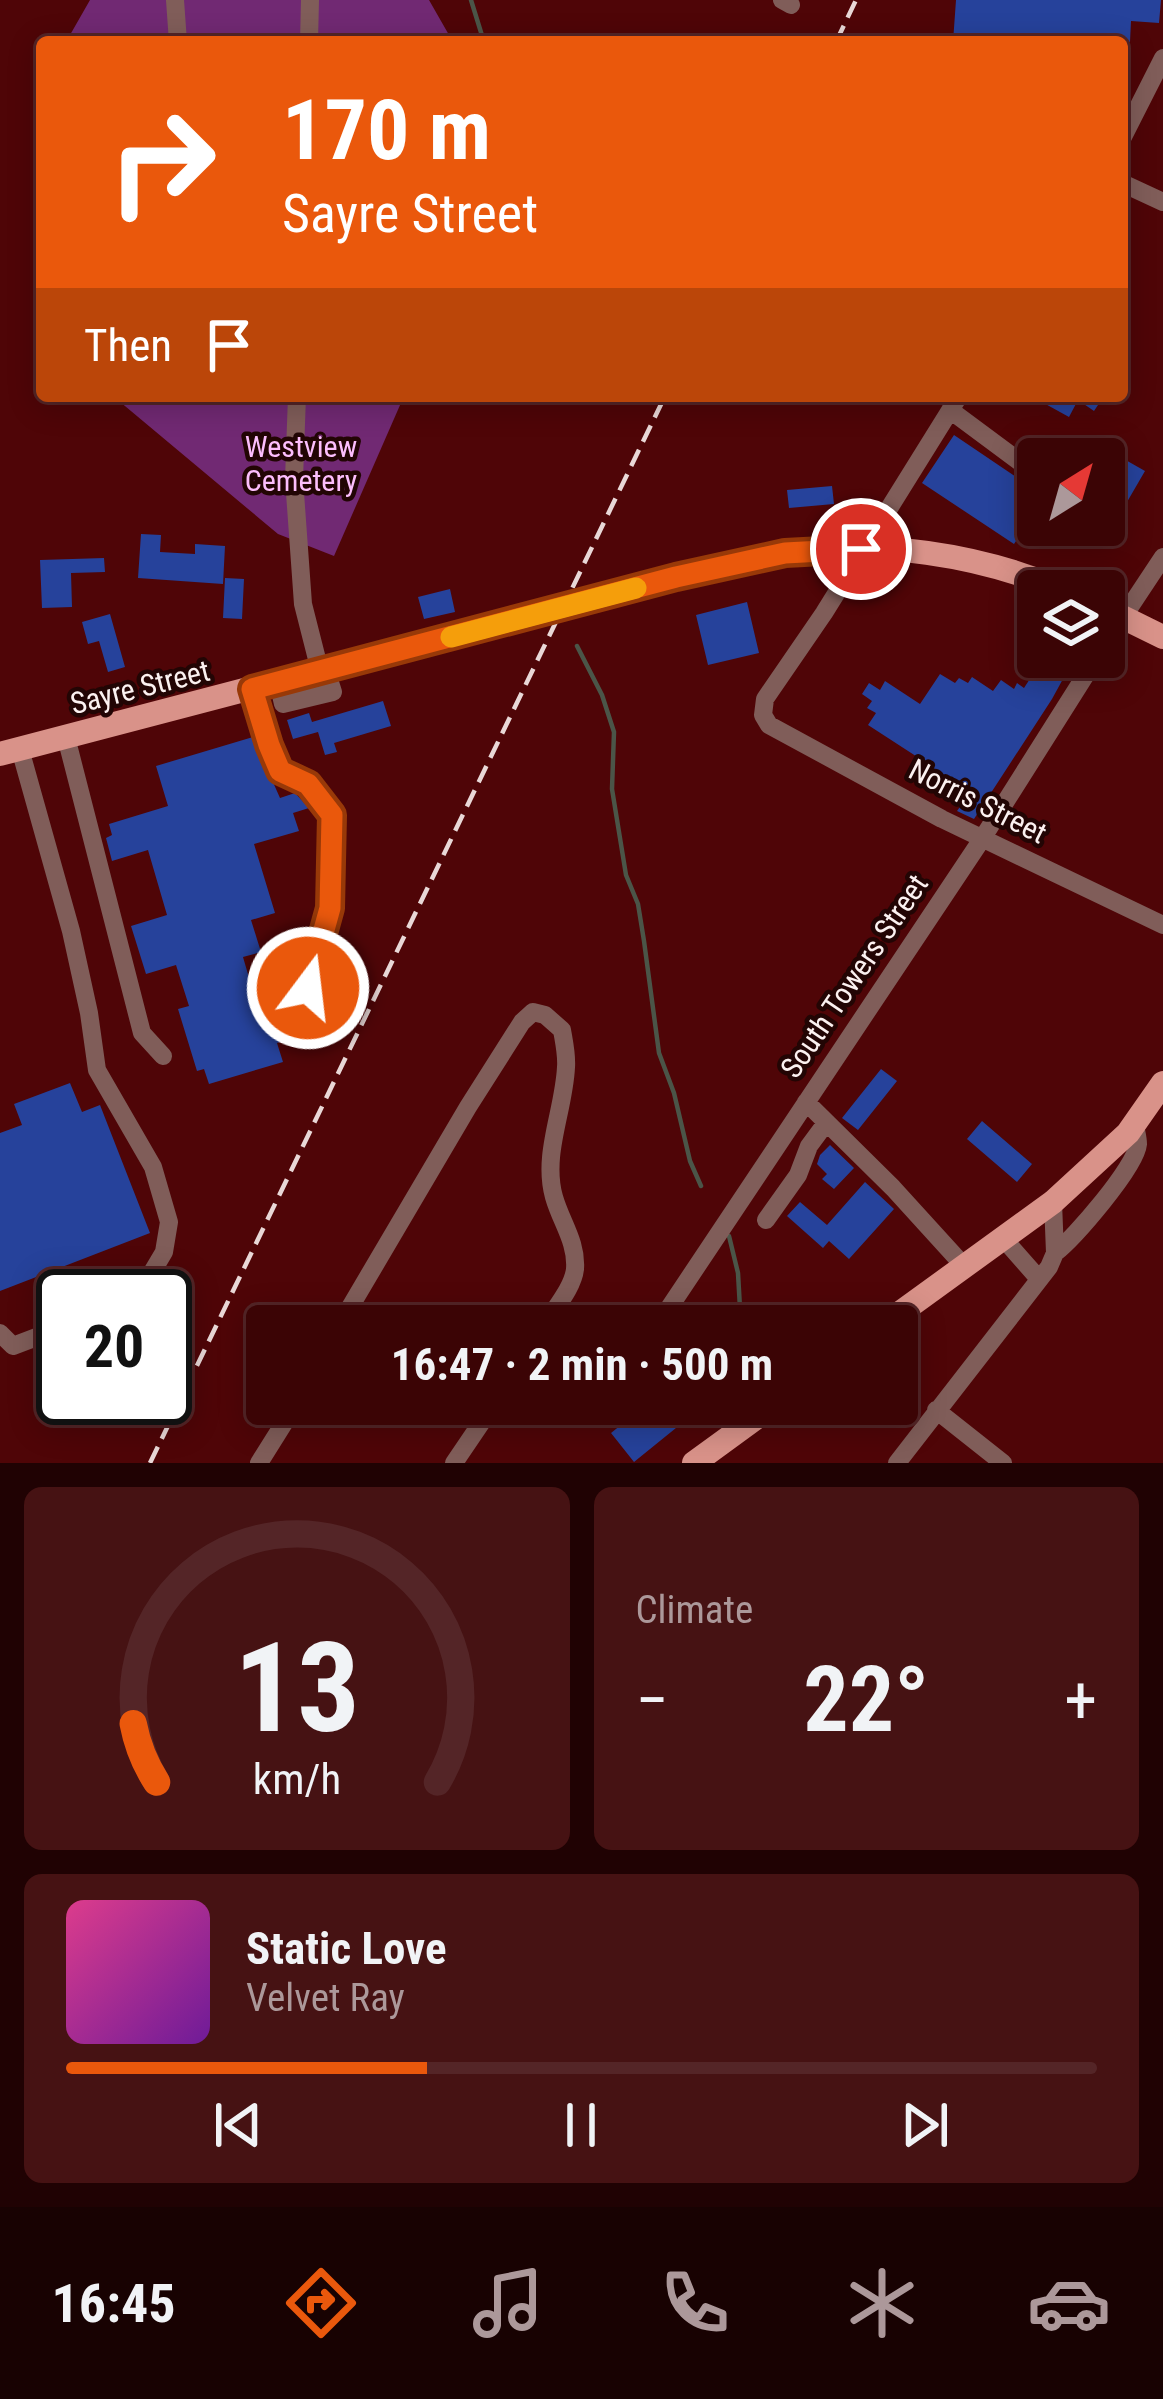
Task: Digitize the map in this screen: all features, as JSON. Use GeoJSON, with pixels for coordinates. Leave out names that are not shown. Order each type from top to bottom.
{"type":"FeatureCollection","features":[{"type":"Feature","properties":{"kind":"main road","name":"Sayre Street"},"geometry":{"type":"LineString","coordinates":[[10,751],[676,577],[785,553],[913,552],[1017,575]]}},
{"type":"Feature","properties":{"kind":"main road"},"geometry":{"type":"LineString","coordinates":[[1125,618],[1163,637]]}},
{"type":"Feature","properties":{"kind":"main road"},"geometry":{"type":"LineString","coordinates":[[911,1305],[1053,1202],[1135,1125],[1163,1083]]}},
{"type":"Feature","properties":{"kind":"main road"},"geometry":{"type":"LineString","coordinates":[[694,1463],[746,1425]]}},
{"type":"Feature","properties":{"kind":"street"},"geometry":{"type":"LineString","coordinates":[[176,0],[178,36]]}},
{"type":"Feature","properties":{"kind":"street"},"geometry":{"type":"LineString","coordinates":[[309,36],[310,0]]}},
{"type":"Feature","properties":{"kind":"street"},"geometry":{"type":"LineString","coordinates":[[1128,128],[1163,58]]}},
{"type":"Feature","properties":{"kind":"street"},"geometry":{"type":"LineString","coordinates":[[1128,186],[1163,202]]}},
{"type":"Feature","properties":{"kind":"street"},"geometry":{"type":"LineString","coordinates":[[298,402],[294,479],[303,604],[323,670]]}},
{"type":"Feature","properties":{"kind":"street"},"geometry":{"type":"LineString","coordinates":[[861,549],[955,403],[1017,459]]}},
{"type":"Feature","properties":{"kind":"street","name":"Norris Street"},"geometry":{"type":"LineString","coordinates":[[861,549],[765,699],[763,715],[769,725],[982,839],[1163,925]]}},
{"type":"Feature","properties":{"kind":"street"},"geometry":{"type":"LineString","coordinates":[[1125,599],[1163,557]]}},
{"type":"Feature","properties":{"kind":"street","name":"South Towers Street"},"geometry":{"type":"LineString","coordinates":[[671,1305],[1084,678]]}},
{"type":"Feature","properties":{"kind":"street"},"geometry":{"type":"LineString","coordinates":[[252,689],[280,771],[308,784],[332,815],[330,908],[308,988]]}},
{"type":"Feature","properties":{"kind":"street"},"geometry":{"type":"LineString","coordinates":[[66,737],[142,1033],[163,1056]]}},
{"type":"Feature","properties":{"kind":"street"},"geometry":{"type":"LineString","coordinates":[[10,751],[71,931],[97,1070],[153,1167],[169,1222],[164,1252],[154,1269]]}},
{"type":"Feature","properties":{"kind":"street"},"geometry":{"type":"LineString","coordinates":[[351,1305],[468,1107],[533,1012],[562,1030],[567,1062],[550,1155],[553,1196],[576,1262],[574,1278],[557,1305]]}},
{"type":"Feature","properties":{"kind":"street"},"geometry":{"type":"LineString","coordinates":[[806,1102],[964,1266]]}},
{"type":"Feature","properties":{"kind":"street"},"geometry":{"type":"LineString","coordinates":[[766,1220],[826,1123]]}},
{"type":"Feature","properties":{"kind":"street"},"geometry":{"type":"LineString","coordinates":[[897,1463],[1055,1253],[1075,1238],[1126,1169],[1137,1150],[1135,1125]]}},
{"type":"Feature","properties":{"kind":"street"},"geometry":{"type":"LineString","coordinates":[[1053,1202],[1055,1253]]}},
{"type":"Feature","properties":{"kind":"street"},"geometry":{"type":"LineString","coordinates":[[1003,1238],[1039,1279]]}},
{"type":"Feature","properties":{"kind":"street"},"geometry":{"type":"LineString","coordinates":[[0,1333],[13,1346],[36,1337]]}},
{"type":"Feature","properties":{"kind":"street"},"geometry":{"type":"LineString","coordinates":[[936,1410],[1003,1463]]}},
{"type":"Feature","properties":{"kind":"street"},"geometry":{"type":"LineString","coordinates":[[259,1463],[283,1425]]}},
{"type":"Feature","properties":{"kind":"street"},"geometry":{"type":"LineString","coordinates":[[454,1463],[480,1425]]}},
{"type":"Feature","properties":{"kind":"green space"},"geometry":{"type":"Polygon","coordinates":[[[90,0],[429,0],[450,36],[69,36],[90,0]]]}},
{"type":"Feature","properties":{"kind":"green space","name":"Westview Cemetery"},"geometry":{"type":"Polygon","coordinates":[[[120,402],[401,402],[334,556],[278,534],[120,402]]]}},
{"type":"Feature","properties":{"kind":"building"},"geometry":{"type":"Polygon","coordinates":[[[956,0],[1161,0],[1159,23],[1131,21],[1130,42],[1128,36],[953,36],[956,0]]]}},
{"type":"Feature","properties":{"kind":"building"},"geometry":{"type":"Polygon","coordinates":[[[1042,402],[1077,402],[1069,417],[1042,402]]]}},
{"type":"Feature","properties":{"kind":"building"},"geometry":{"type":"Polygon","coordinates":[[[954,435],[1017,478],[1017,540],[1014,544],[922,483],[954,435]]]}},
{"type":"Feature","properties":{"kind":"building"},"geometry":{"type":"Polygon","coordinates":[[[1125,460],[1145,471],[1125,501],[1125,460]]]}},
{"type":"Feature","properties":{"kind":"building"},"geometry":{"type":"Polygon","coordinates":[[[832,486],[834,504],[789,508],[787,490],[832,486]]]}},
{"type":"Feature","properties":{"kind":"building"},"geometry":{"type":"Polygon","coordinates":[[[141,534],[161,535],[160,552],[195,554],[195,544],[225,546],[223,584],[138,578],[141,534]]]}},
{"type":"Feature","properties":{"kind":"building"},"geometry":{"type":"Polygon","coordinates":[[[104,558],[105,572],[71,573],[72,607],[42,608],[40,560],[104,558]]]}},
{"type":"Feature","properties":{"kind":"building"},"geometry":{"type":"Polygon","coordinates":[[[225,578],[244,579],[242,619],[223,618],[225,578]]]}},
{"type":"Feature","properties":{"kind":"building"},"geometry":{"type":"Polygon","coordinates":[[[450,589],[455,612],[424,619],[418,597],[450,589]]]}},
{"type":"Feature","properties":{"kind":"building"},"geometry":{"type":"Polygon","coordinates":[[[747,602],[759,653],[708,665],[696,615],[747,602]]]}},
{"type":"Feature","properties":{"kind":"building"},"geometry":{"type":"Polygon","coordinates":[[[110,614],[125,667],[108,672],[99,641],[88,644],[82,622],[110,614]]]}},
{"type":"Feature","properties":{"kind":"building"},"geometry":{"type":"Polygon","coordinates":[[[940,674],[955,683],[959,678],[968,683],[972,677],[993,691],[1001,680],[1014,689],[1017,683],[1024,688],[1030,678],[1064,678],[974,819],[957,811],[962,804],[917,775],[925,762],[868,725],[876,713],[867,708],[872,701],[862,694],[869,683],[880,690],[885,681],[920,704],[940,674]]]}},
{"type":"Feature","properties":{"kind":"building"},"geometry":{"type":"Polygon","coordinates":[[[383,701],[391,726],[334,743],[337,752],[325,755],[318,732],[293,739],[287,720],[309,713],[312,722],[383,701]]]}},
{"type":"Feature","properties":{"kind":"building"},"geometry":{"type":"Polygon","coordinates":[[[253,737],[280,798],[295,793],[309,808],[293,813],[299,831],[254,844],[275,913],[251,920],[261,952],[243,957],[250,981],[259,979],[275,1033],[293,1028],[296,1037],[277,1043],[283,1062],[209,1084],[204,1069],[197,1071],[178,1009],[189,1006],[176,965],[146,974],[131,926],[167,915],[148,850],[112,861],[106,838],[112,835],[109,824],[168,806],[156,766],[253,737]]]}},
{"type":"Feature","properties":{"kind":"building"},"geometry":{"type":"Polygon","coordinates":[[[881,1069],[897,1081],[858,1130],[842,1118],[881,1069]]]}},
{"type":"Feature","properties":{"kind":"building"},"geometry":{"type":"Polygon","coordinates":[[[70,1083],[82,1112],[100,1105],[150,1233],[57,1269],[36,1269],[36,1277],[0,1291],[0,1133],[22,1125],[14,1104],[70,1083]]]}},
{"type":"Feature","properties":{"kind":"building"},"geometry":{"type":"Polygon","coordinates":[[[982,1121],[1032,1164],[1017,1182],[967,1139],[982,1121]]]}},
{"type":"Feature","properties":{"kind":"building"},"geometry":{"type":"Polygon","coordinates":[[[830,1145],[854,1168],[834,1189],[822,1179],[827,1174],[817,1164],[830,1145]]]}},
{"type":"Feature","properties":{"kind":"building"},"geometry":{"type":"Polygon","coordinates":[[[865,1182],[894,1209],[849,1259],[829,1241],[823,1248],[787,1216],[800,1202],[827,1225],[865,1182]]]}},
{"type":"Feature","properties":{"kind":"building"},"geometry":{"type":"Polygon","coordinates":[[[621,1425],[680,1425],[634,1462],[611,1433],[621,1425]]]}},
{"type":"Feature","properties":{"kind":"waterway"},"geometry":{"type":"LineString","coordinates":[[471,0],[482,36]]}},
{"type":"Feature","properties":{"kind":"waterway"},"geometry":{"type":"LineString","coordinates":[[577,646],[614,732],[612,789],[626,875],[638,904],[659,1053],[701,1186]]}},
{"type":"Feature","properties":{"kind":"waterway"},"geometry":{"type":"LineString","coordinates":[[729,1236],[740,1305]]}},
{"type":"Feature","properties":{"kind":"railway"},"geometry":{"type":"LineString","coordinates":[[839,36],[856,0]]}},
{"type":"Feature","properties":{"kind":"railway"},"geometry":{"type":"LineString","coordinates":[[150,1463],[662,402]]}},
{"type":"Feature","properties":{"kind":"slow traffic"},"geometry":{"type":"LineString","coordinates":[[451,637],[636,588]]}},
{"type":"Feature","properties":{"kind":"route"},"geometry":{"type":"LineString","coordinates":[[308,988],[330,908],[332,815],[308,784],[280,771],[252,689],[676,577],[785,553],[861,549]]}}]}
